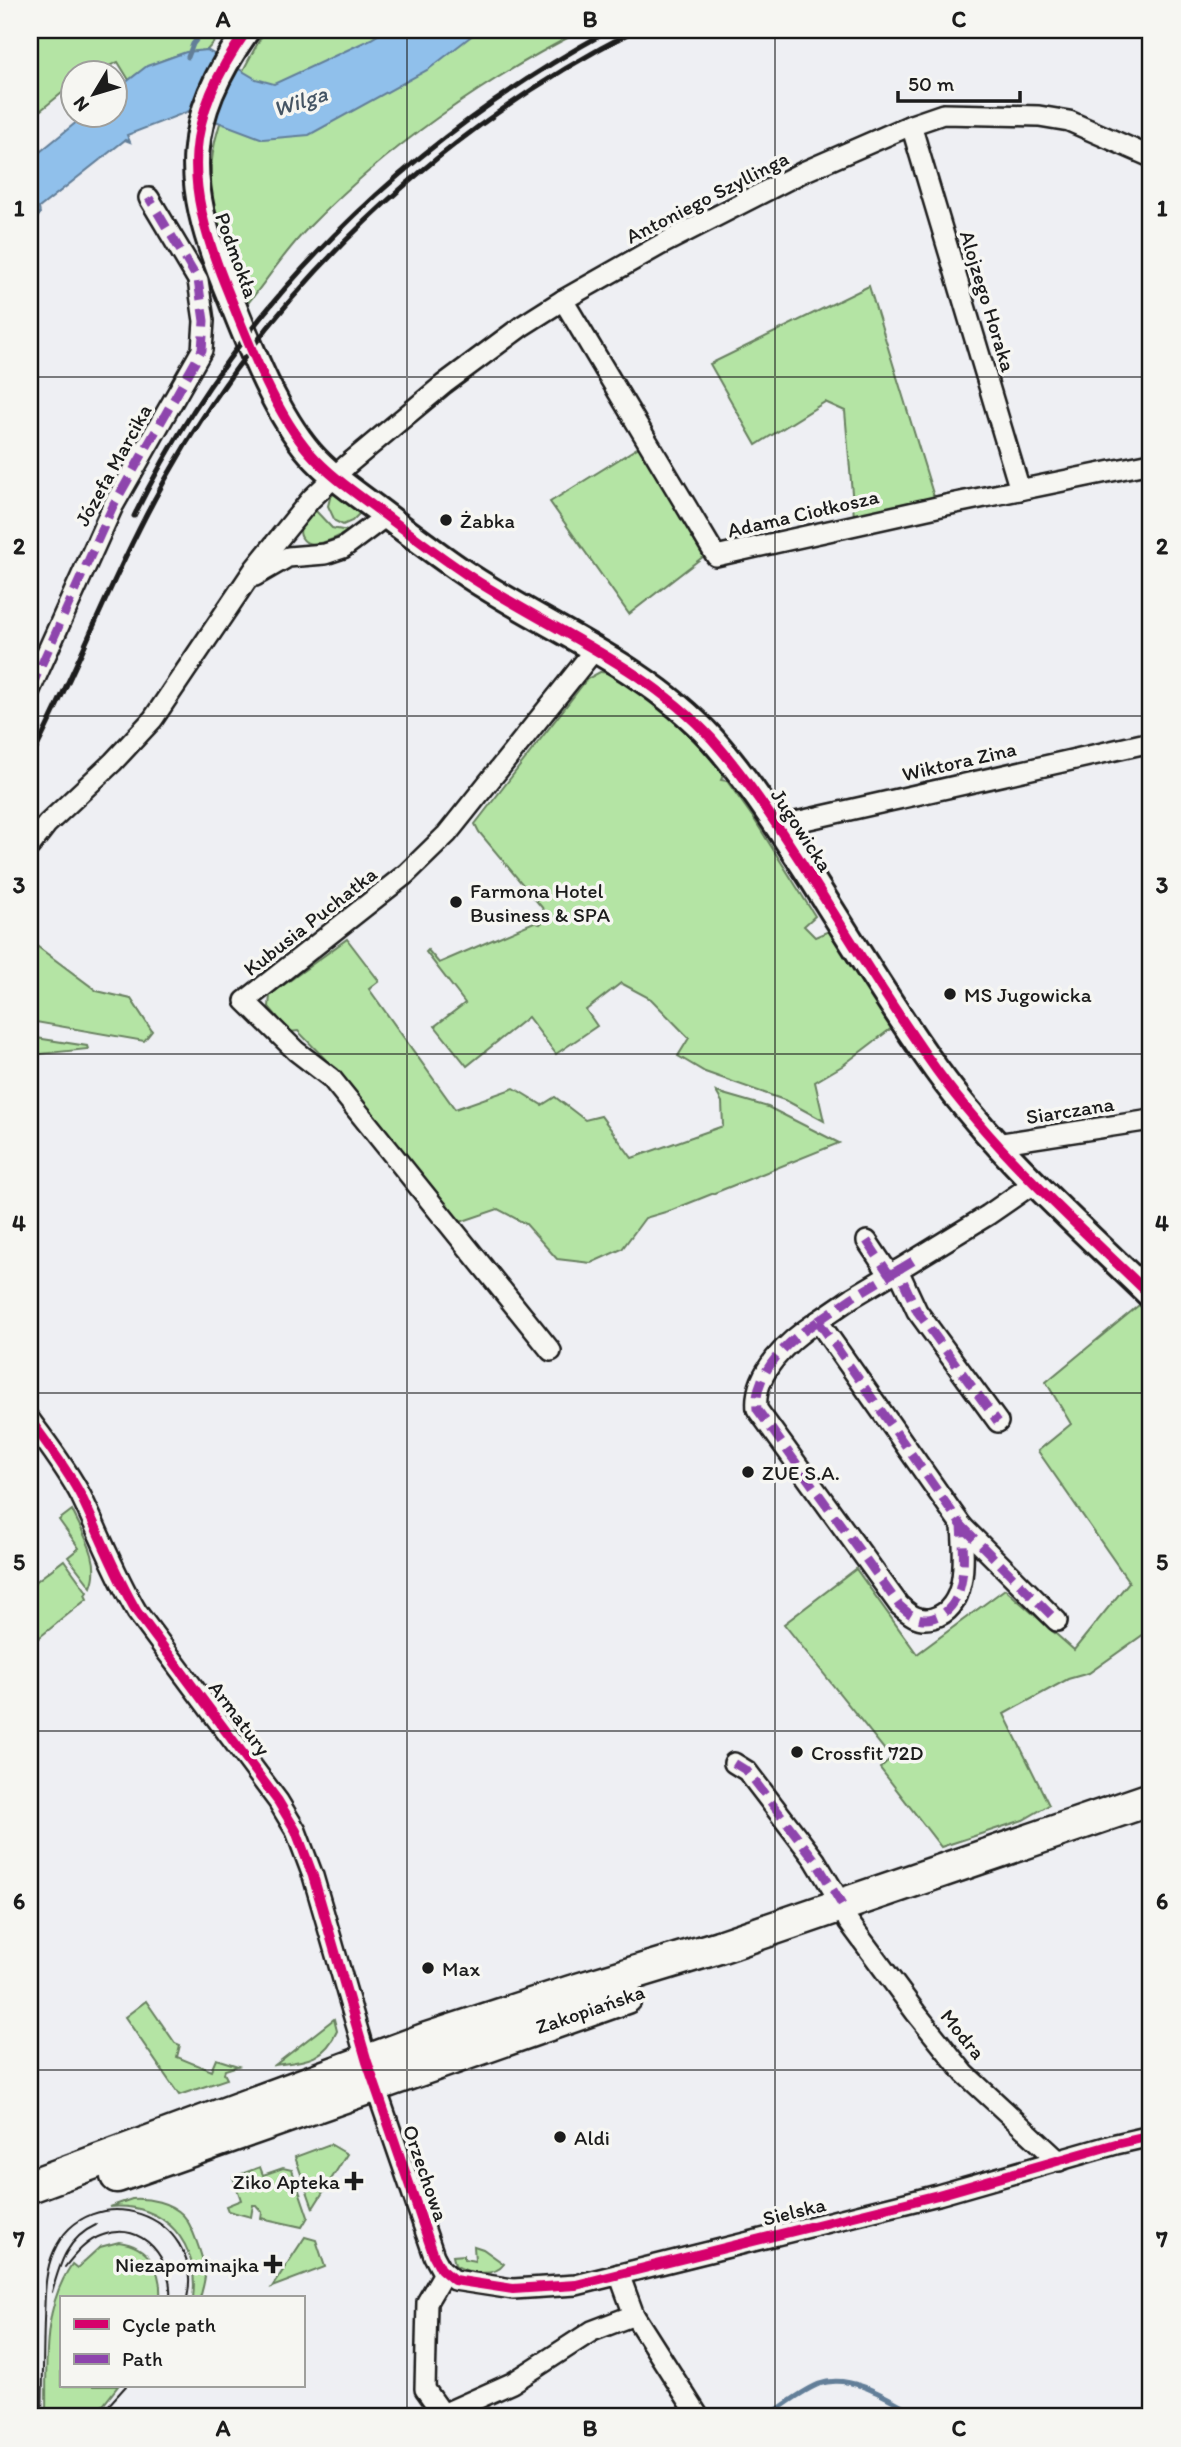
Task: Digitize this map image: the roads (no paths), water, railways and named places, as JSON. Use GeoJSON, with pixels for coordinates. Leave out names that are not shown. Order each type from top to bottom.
{"type":"FeatureCollection","features":[{"type":"Feature","properties":{"kind":"main road","name":"Zakopiańska"},"geometry":{"type":"LineString","coordinates":[[845,1913],[1151,1799]]}},
{"type":"Feature","properties":{"kind":"main road","name":"Zakopiańska"},"geometry":{"type":"LineString","coordinates":[[30,2205],[166,2160],[372,2073],[427,2039],[571,1992],[719,1947],[845,1913],[1151,1818]]}},
{"type":"Feature","properties":{"kind":"main road","name":"Zakopiańska"},"geometry":{"type":"LineString","coordinates":[[30,2186],[372,2073]]}},
{"type":"Feature","properties":{"kind":"street","name":"Podmokła"},"geometry":{"type":"LineString","coordinates":[[241,38],[209,95],[198,131],[197,192],[209,275],[278,405],[308,452],[335,477]]}},
{"type":"Feature","properties":{"kind":"street","name":"Antoniego Szyllinga"},"geometry":{"type":"LineString","coordinates":[[335,477],[444,384],[522,326],[564,300],[660,245],[791,178],[911,125],[943,114],[1040,116],[1069,121],[1151,157]]}},
{"type":"Feature","properties":{"kind":"street","name":"Alojzego Horaka"},"geometry":{"type":"LineString","coordinates":[[911,125],[1020,490]]}},
{"type":"Feature","properties":{"kind":"street"},"geometry":{"type":"LineString","coordinates":[[149,198],[193,268],[209,275]]}},
{"type":"Feature","properties":{"kind":"street","name":"Józefa Marcika"},"geometry":{"type":"LineString","coordinates":[[30,690],[113,506],[199,358],[204,341],[209,275]]}},
{"type":"Feature","properties":{"kind":"street","name":"Adama Ciołkosza"},"geometry":{"type":"LineString","coordinates":[[564,300],[716,556],[1151,463]]}},
{"type":"Feature","properties":{"kind":"street"},"geometry":{"type":"LineString","coordinates":[[30,846],[47,824],[153,719],[243,585],[290,523],[335,477]]}},
{"type":"Feature","properties":{"kind":"street","name":"Jugowicka"},"geometry":{"type":"LineString","coordinates":[[335,477],[469,576],[642,678],[691,718],[748,783],[927,1057],[961,1103],[1034,1183],[1151,1296]]}},
{"type":"Feature","properties":{"kind":"street"},"geometry":{"type":"LineString","coordinates":[[243,585],[272,564],[288,557],[325,554],[343,548],[386,516]]}},
{"type":"Feature","properties":{"kind":"street"},"geometry":{"type":"LineString","coordinates":[[290,523],[296,545],[303,554]]}},
{"type":"Feature","properties":{"kind":"street","name":"Kubusia Puchatka"},"geometry":{"type":"LineString","coordinates":[[551,1351],[331,1078],[296,1051],[245,1001],[406,874],[446,834],[596,649]]}},
{"type":"Feature","properties":{"kind":"street","name":"Wiktora Zina"},"geometry":{"type":"LineString","coordinates":[[778,826],[1151,742]]}},
{"type":"Feature","properties":{"kind":"street","name":"Siarczana"},"geometry":{"type":"LineString","coordinates":[[996,1144],[1151,1120]]}},
{"type":"Feature","properties":{"kind":"street"},"geometry":{"type":"LineString","coordinates":[[962,1526],[964,1566],[956,1597],[949,1611],[927,1619],[910,1615],[899,1605],[757,1409],[755,1395],[775,1359],[802,1332],[1034,1183]]}},
{"type":"Feature","properties":{"kind":"street"},"geometry":{"type":"LineString","coordinates":[[867,1241],[894,1272],[917,1311],[998,1422]]}},
{"type":"Feature","properties":{"kind":"street"},"geometry":{"type":"LineString","coordinates":[[818,1321],[962,1526],[1057,1621]]}},
{"type":"Feature","properties":{"kind":"street","name":"Armatury"},"geometry":{"type":"LineString","coordinates":[[30,1420],[81,1495],[125,1592],[137,1612],[272,1794],[296,1831],[313,1876],[372,2073]]}},
{"type":"Feature","properties":{"kind":"street"},"geometry":{"type":"LineString","coordinates":[[734,1763],[747,1771],[807,1849],[845,1913]]}},
{"type":"Feature","properties":{"kind":"street","name":"Modra"},"geometry":{"type":"LineString","coordinates":[[845,1913],[965,2074],[1059,2161]]}},
{"type":"Feature","properties":{"kind":"street","name":"Orzechowa"},"geometry":{"type":"LineString","coordinates":[[372,2073],[435,2256],[444,2273]]}},
{"type":"Feature","properties":{"kind":"street","name":"Sielska"},"geometry":{"type":"LineString","coordinates":[[444,2273],[461,2282],[501,2288],[555,2288],[938,2195],[1151,2136]]}},
{"type":"Feature","properties":{"kind":"street"},"geometry":{"type":"LineString","coordinates":[[444,2273],[427,2302],[425,2330],[425,2389],[444,2416],[512,2383],[592,2331],[634,2315]]}},
{"type":"Feature","properties":{"kind":"street"},"geometry":{"type":"LineString","coordinates":[[620,2274],[634,2315],[699,2417]]}},
{"type":"Feature","properties":{"kind":"water","name":"Wilga"},"geometry":{"type":"Polygon","coordinates":[[[386,30],[479,30],[429,69],[309,135],[263,139],[189,111],[127,135],[130,142],[125,140],[39,208],[40,214],[30,227],[30,160],[67,130],[130,130],[130,79],[147,66],[186,52],[207,50],[256,79],[274,84],[386,30]]]}},
{"type":"Feature","properties":{"kind":"waterway"},"geometry":{"type":"LineString","coordinates":[[188,57],[193,44],[204,30]]}},
{"type":"Feature","properties":{"kind":"waterway"},"geometry":{"type":"LineString","coordinates":[[767,2417],[805,2391],[832,2381],[873,2390],[922,2417]]}},
{"type":"Feature","properties":{"kind":"tram line"},"geometry":{"type":"LineString","coordinates":[[42,2417],[47,2276],[54,2251],[70,2228],[92,2214],[116,2210],[140,2214],[162,2226],[179,2244],[188,2268],[187,2296]]}},
{"type":"Feature","properties":{"kind":"tram line"},"geometry":{"type":"LineString","coordinates":[[52,2292],[62,2261],[71,2244],[96,2225]]}},
{"type":"Feature","properties":{"kind":"tram line"},"geometry":{"type":"LineString","coordinates":[[65,2267],[82,2248],[97,2237],[118,2232],[131,2233],[153,2247],[161,2258],[167,2270],[170,2296]]}},
{"type":"Feature","properties":{"kind":"tram line"},"geometry":{"type":"LineString","coordinates":[[98,2417],[124,2388]]}},
{"type":"Feature","properties":{"kind":"railway"},"geometry":{"type":"LineString","coordinates":[[134,516],[176,439],[223,367],[276,299],[334,236],[396,177],[463,124],[535,74],[610,30]]}},
{"type":"Feature","properties":{"kind":"railway"},"geometry":{"type":"LineString","coordinates":[[30,761],[129,549],[165,480],[208,409],[256,342],[309,279],[367,220],[428,166],[494,116],[563,70],[635,30]]}},
{"type":"Feature","properties":{"kind":"place","name":"Żabka"},"geometry":{"type":"Point","coordinates":[446,520]}},
{"type":"Feature","properties":{"kind":"place","name":"Farmona Hotel Business & SPA"},"geometry":{"type":"Point","coordinates":[456,902]}},
{"type":"Feature","properties":{"kind":"place","name":"MS Jugowicka"},"geometry":{"type":"Point","coordinates":[950,994]}},
{"type":"Feature","properties":{"kind":"place","name":"ZUE S.A."},"geometry":{"type":"Point","coordinates":[748,1472]}},
{"type":"Feature","properties":{"kind":"place","name":"Crossfit 72D"},"geometry":{"type":"Point","coordinates":[797,1752]}},
{"type":"Feature","properties":{"kind":"place","name":"Max"},"geometry":{"type":"Point","coordinates":[428,1968]}},
{"type":"Feature","properties":{"kind":"place","name":"Aldi"},"geometry":{"type":"Point","coordinates":[560,2137]}},
{"type":"Feature","properties":{"kind":"place","name":"Ziko Apteka"},"geometry":{"type":"Point","coordinates":[354,2181]}},
{"type":"Feature","properties":{"kind":"place","name":"Niezapominajka"},"geometry":{"type":"Point","coordinates":[273,2264]}}]}
